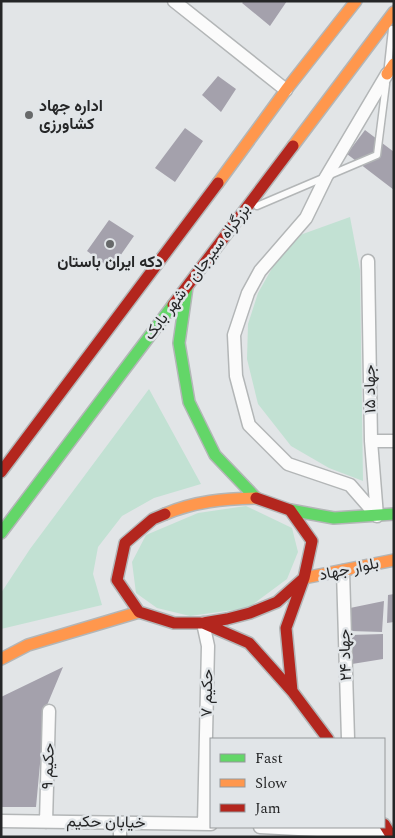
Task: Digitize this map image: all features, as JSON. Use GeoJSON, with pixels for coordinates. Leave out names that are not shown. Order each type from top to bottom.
{"type":"FeatureCollection","features":[{"type":"Feature","properties":{"kind":"main road"},"geometry":{"type":"LineString","coordinates":[[1,472],[286,90],[356,1]]}},
{"type":"Feature","properties":{"kind":"main road","name":"بزرگراه سیرجان - شهر بابک"},"geometry":{"type":"LineString","coordinates":[[1,533],[394,12]]}},
{"type":"Feature","properties":{"kind":"main road"},"geometry":{"type":"LineString","coordinates":[[188,285],[179,344],[189,402],[215,456],[256,498]]}},
{"type":"Feature","properties":{"kind":"main road"},"geometry":{"type":"LineString","coordinates":[[139,612],[117,580],[125,543],[153,519],[180,508],[227,498],[256,498],[290,510],[334,518],[394,514]]}},
{"type":"Feature","properties":{"kind":"main road"},"geometry":{"type":"LineString","coordinates":[[290,510],[312,541],[304,578],[286,628],[292,691]]}},
{"type":"Feature","properties":{"kind":"main road","name":"بلوار جهاد"},"geometry":{"type":"LineString","coordinates":[[304,578],[394,560]]}},
{"type":"Feature","properties":{"kind":"main road"},"geometry":{"type":"LineString","coordinates":[[1,659],[28,644],[139,612],[174,623],[203,623],[250,613],[277,602],[304,578]]}},
{"type":"Feature","properties":{"kind":"main road"},"geometry":{"type":"LineString","coordinates":[[203,623],[249,643],[292,691],[327,738]]}},
{"type":"Feature","properties":{"kind":"street"},"geometry":{"type":"LineString","coordinates":[[174,1],[286,90]]}},
{"type":"Feature","properties":{"kind":"street"},"geometry":{"type":"LineString","coordinates":[[377,516],[350,485],[288,464],[249,424],[236,376],[234,335],[248,293],[260,272],[306,218],[326,177],[390,69]]}},
{"type":"Feature","properties":{"kind":"street","name":"جهاد ۱۵"},"geometry":{"type":"LineString","coordinates":[[368,261],[371,441],[377,516]]}},
{"type":"Feature","properties":{"kind":"street"},"geometry":{"type":"LineString","coordinates":[[371,441],[394,441]]}},
{"type":"Feature","properties":{"kind":"street","name":"جهاد ۲۴"},"geometry":{"type":"LineString","coordinates":[[343,571],[348,738]]}},
{"type":"Feature","properties":{"kind":"street","name":"حکیم ۷"},"geometry":{"type":"LineString","coordinates":[[203,623],[208,646],[208,824]]}},
{"type":"Feature","properties":{"kind":"street","name":"حکیم ۹"},"geometry":{"type":"LineString","coordinates":[[46,822],[49,711]]}},
{"type":"Feature","properties":{"kind":"street","name":"خیابان حکیم"},"geometry":{"type":"LineString","coordinates":[[1,821],[208,824]]}},
{"type":"Feature","properties":{"kind":"street"},"geometry":{"type":"LineString","coordinates":[[120,823],[120,837]]}},
{"type":"Feature","properties":{"kind":"street"},"geometry":{"type":"LineString","coordinates":[[282,828],[390,833]]}},
{"type":"Feature","properties":{"kind":"lane"},"geometry":{"type":"LineString","coordinates":[[242,212],[377,155],[390,69],[394,12]]}},
{"type":"Feature","properties":{"kind":"green space"},"geometry":{"type":"Polygon","coordinates":[[[350,217],[360,270],[363,481],[329,468],[291,446],[258,404],[247,359],[248,324],[258,293],[275,263],[300,235],[350,217]]]}},
{"type":"Feature","properties":{"kind":"green space"},"geometry":{"type":"Polygon","coordinates":[[[149,389],[201,484],[154,498],[122,516],[98,547],[93,574],[102,605],[1,629],[1,593],[30,549],[149,389]]]}},
{"type":"Feature","properties":{"kind":"green space"},"geometry":{"type":"Polygon","coordinates":[[[246,506],[292,528],[298,552],[287,579],[248,608],[190,616],[157,608],[136,593],[132,562],[146,535],[198,513],[246,506]]]}},
{"type":"Feature","properties":{"kind":"building"},"geometry":{"type":"Polygon","coordinates":[[[244,1],[287,1],[270,26],[242,3],[244,1]]]}},
{"type":"Feature","properties":{"kind":"building"},"geometry":{"type":"Polygon","coordinates":[[[218,76],[236,89],[221,112],[202,95],[218,76]]]}},
{"type":"Feature","properties":{"kind":"building"},"geometry":{"type":"Polygon","coordinates":[[[185,128],[203,141],[175,182],[155,168],[185,128]]]}},
{"type":"Feature","properties":{"kind":"building"},"geometry":{"type":"Polygon","coordinates":[[[365,130],[394,152],[394,190],[347,154],[365,130]]]}},
{"type":"Feature","properties":{"kind":"building","name":"دکه ایران باستان"},"geometry":{"type":"Polygon","coordinates":[[[109,220],[134,236],[111,269],[87,251],[109,220]]]}},
{"type":"Feature","properties":{"kind":"building"},"geometry":{"type":"Polygon","coordinates":[[[394,594],[394,622],[387,623],[388,595],[394,594]]]}},
{"type":"Feature","properties":{"kind":"building"},"geometry":{"type":"Polygon","coordinates":[[[384,601],[382,632],[350,631],[350,608],[384,601]]]}},
{"type":"Feature","properties":{"kind":"building"},"geometry":{"type":"Polygon","coordinates":[[[383,634],[383,659],[352,664],[350,635],[383,634]]]}},
{"type":"Feature","properties":{"kind":"building"},"geometry":{"type":"Polygon","coordinates":[[[63,667],[45,710],[36,807],[1,807],[1,697],[63,667]]]}},
{"type":"Feature","properties":{"kind":"traffic: fast"},"geometry":{"type":"LineString","coordinates":[[187,287],[179,343],[189,402],[215,455],[256,498]]}},
{"type":"Feature","properties":{"kind":"traffic: fast"},"geometry":{"type":"LineString","coordinates":[[1,533],[173,305]]}},
{"type":"Feature","properties":{"kind":"traffic: fast"},"geometry":{"type":"LineString","coordinates":[[290,510],[334,518],[394,514]]}},
{"type":"Feature","properties":{"kind":"traffic: slow"},"geometry":{"type":"LineString","coordinates":[[218,183],[286,90],[356,1]]}},
{"type":"Feature","properties":{"kind":"traffic: slow"},"geometry":{"type":"LineString","coordinates":[[293,146],[394,12]]}},
{"type":"Feature","properties":{"kind":"traffic: slow"},"geometry":{"type":"LineString","coordinates":[[387,74],[394,64]]}},
{"type":"Feature","properties":{"kind":"traffic: slow"},"geometry":{"type":"LineString","coordinates":[[165,514],[188,506],[210,502],[256,498]]}},
{"type":"Feature","properties":{"kind":"traffic: slow"},"geometry":{"type":"LineString","coordinates":[[304,578],[394,560]]}},
{"type":"Feature","properties":{"kind":"traffic: slow"},"geometry":{"type":"LineString","coordinates":[[1,659],[28,645],[139,612]]}},
{"type":"Feature","properties":{"kind":"traffic: jam"},"geometry":{"type":"LineString","coordinates":[[173,305],[293,146]]}},
{"type":"Feature","properties":{"kind":"traffic: jam"},"geometry":{"type":"LineString","coordinates":[[1,472],[218,183]]}},
{"type":"Feature","properties":{"kind":"traffic: jam"},"geometry":{"type":"LineString","coordinates":[[165,514],[153,519],[125,543],[117,580],[139,612],[174,623],[203,623],[227,619],[250,613],[277,602],[304,578],[312,541],[290,510],[256,498]]}},
{"type":"Feature","properties":{"kind":"traffic: jam"},"geometry":{"type":"LineString","coordinates":[[292,691],[286,628],[304,578]]}},
{"type":"Feature","properties":{"kind":"traffic: jam"},"geometry":{"type":"LineString","coordinates":[[203,623],[249,643],[292,691],[327,738]]}},
{"type":"Feature","properties":{"kind":"traffic: jam"},"geometry":{"type":"LineString","coordinates":[[385,826],[392,837]]}},
{"type":"Feature","properties":{"kind":"place","name":"اداره جهاد کشاورزی"},"geometry":{"type":"Point","coordinates":[29,115]}},
{"type":"Feature","properties":{"kind":"place","name":"دکه ایران باستان"},"geometry":{"type":"Point","coordinates":[110,244]}}]}
